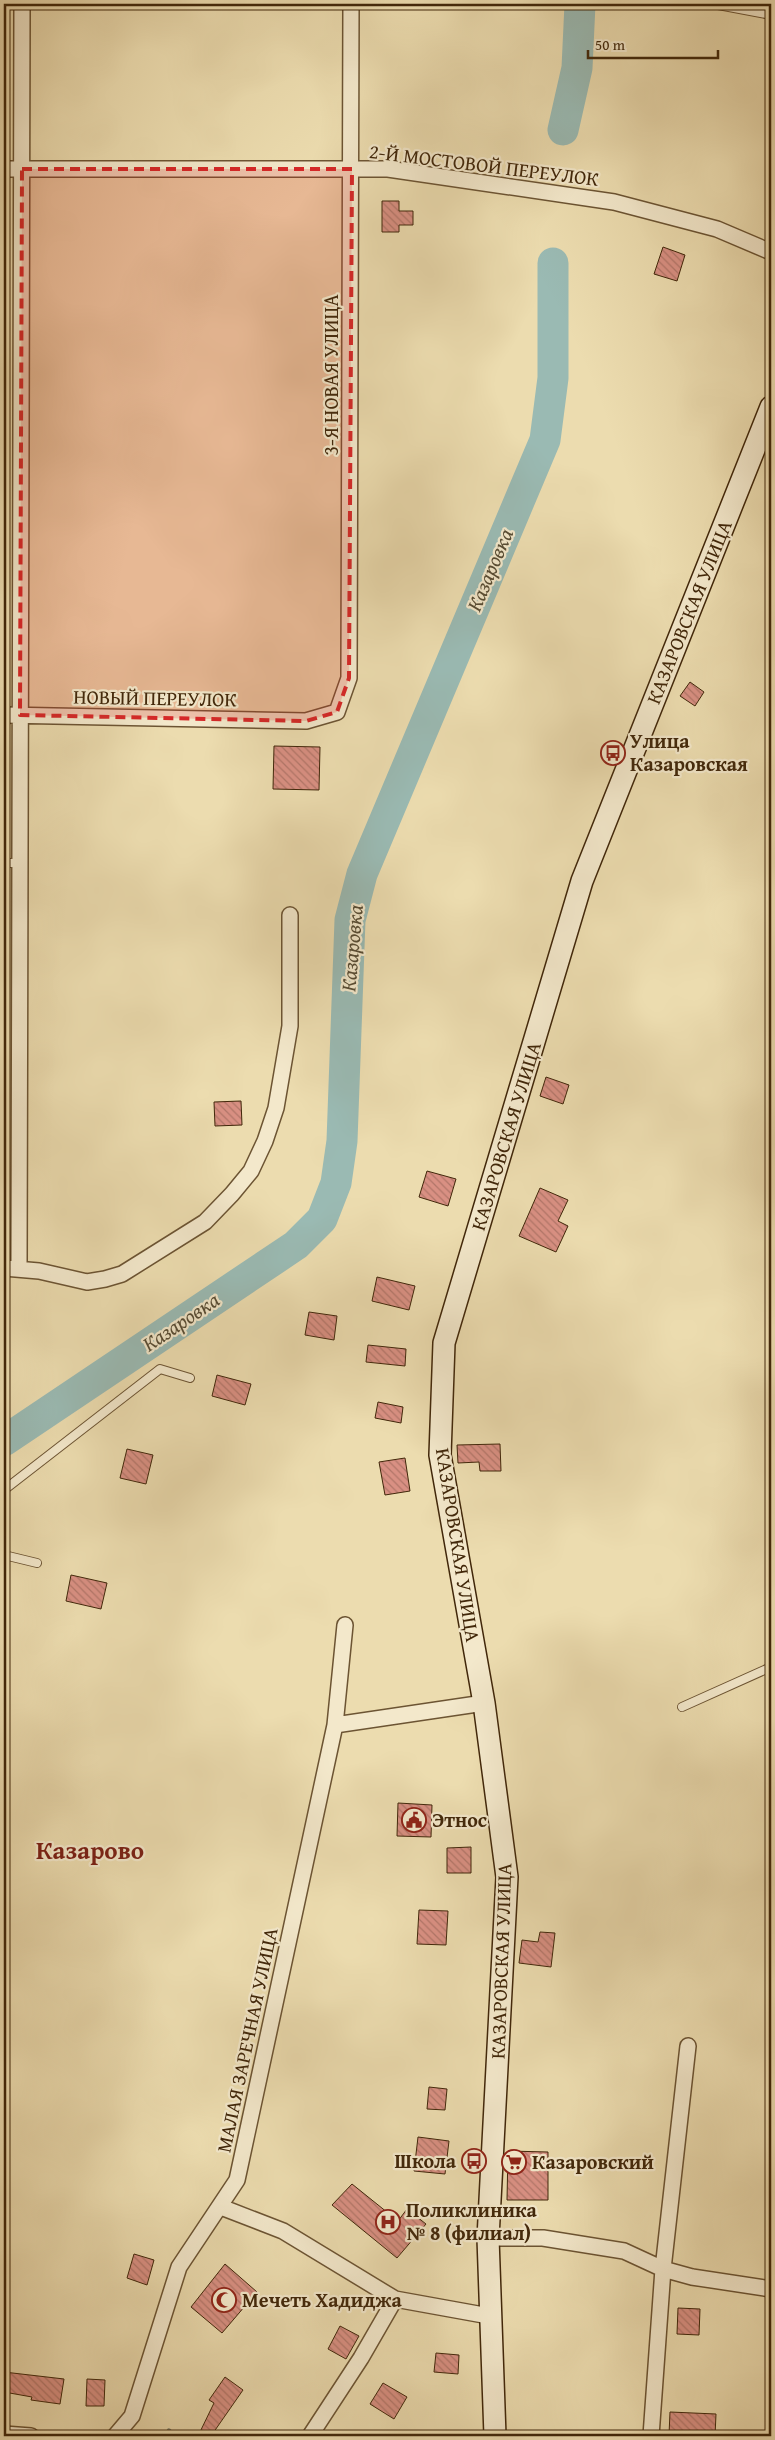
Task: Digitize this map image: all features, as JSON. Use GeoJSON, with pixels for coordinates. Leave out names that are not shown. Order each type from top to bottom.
{"type":"FeatureCollection","features":[{"type":"Feature","properties":{"kind":"street"},"geometry":{"type":"LineString","coordinates":[[19,1268],[22,4]]}},
{"type":"Feature","properties":{"kind":"street","name":"3-Я НОВАЯ УЛИЦА"},"geometry":{"type":"LineString","coordinates":[[306,722],[337,712],[349,678],[351,4]]}},
{"type":"Feature","properties":{"kind":"street","name":"2-Й МОСТОВОЙ ПЕРЕУЛОК"},"geometry":{"type":"LineString","coordinates":[[4,169],[388,169],[614,202],[717,230],[771,252]]}},
{"type":"Feature","properties":{"kind":"street","name":"КАЗАРОВСКАЯ УЛИЦА"},"geometry":{"type":"LineString","coordinates":[[495,2436],[489,2316],[488,2238],[507,1877],[484,1703],[440,1456],[444,1343],[582,881],[771,407]]}},
{"type":"Feature","properties":{"kind":"street","name":"НОВЫЙ ПЕРЕУЛОК"},"geometry":{"type":"LineString","coordinates":[[4,715],[306,722]]}},
{"type":"Feature","properties":{"kind":"street"},"geometry":{"type":"LineString","coordinates":[[4,1268],[19,1268],[86,1282],[122,1274],[205,1222],[251,1171],[265,1141],[276,1108],[290,1026],[290,915]]}},
{"type":"Feature","properties":{"kind":"street","name":"МАЛАЯ ЗАРЕЧНАЯ УЛИЦА"},"geometry":{"type":"LineString","coordinates":[[116,2436],[132,2416],[179,2266],[237,2180],[336,1725],[345,1625]]}},
{"type":"Feature","properties":{"kind":"street"},"geometry":{"type":"LineString","coordinates":[[336,1725],[484,1703]]}},
{"type":"Feature","properties":{"kind":"street"},"geometry":{"type":"LineString","coordinates":[[652,2436],[663,2269],[688,2046]]}},
{"type":"Feature","properties":{"kind":"street"},"geometry":{"type":"LineString","coordinates":[[220,2207],[283,2231],[395,2298],[489,2316]]}},
{"type":"Feature","properties":{"kind":"street"},"geometry":{"type":"LineString","coordinates":[[488,2238],[543,2238],[624,2251],[663,2269],[692,2277],[771,2289]]}},
{"type":"Feature","properties":{"kind":"street"},"geometry":{"type":"LineString","coordinates":[[310,2436],[361,2358],[395,2298]]}},
{"type":"Feature","properties":{"kind":"street"},"geometry":{"type":"LineString","coordinates":[[4,2434],[31,2436]]}},
{"type":"Feature","properties":{"kind":"lane"},"geometry":{"type":"LineString","coordinates":[[713,4],[771,15]]}},
{"type":"Feature","properties":{"kind":"lane"},"geometry":{"type":"LineString","coordinates":[[4,863],[20,863]]}},
{"type":"Feature","properties":{"kind":"lane"},"geometry":{"type":"LineString","coordinates":[[4,1490],[160,1369],[190,1378]]}},
{"type":"Feature","properties":{"kind":"lane"},"geometry":{"type":"LineString","coordinates":[[4,1555],[37,1563]]}},
{"type":"Feature","properties":{"kind":"lane"},"geometry":{"type":"LineString","coordinates":[[682,1707],[771,1667]]}},
{"type":"Feature","properties":{"kind":"highlighted area"},"geometry":{"type":"Polygon","coordinates":[[[22,169],[352,169],[349,678],[337,712],[306,721],[20,715],[22,169]]]}},
{"type":"Feature","properties":{"kind":"building"},"geometry":{"type":"Polygon","coordinates":[[[382,201],[399,201],[399,211],[413,211],[413,225],[399,225],[399,232],[382,232],[382,201]]]}},
{"type":"Feature","properties":{"kind":"building"},"geometry":{"type":"Polygon","coordinates":[[[663,247],[685,255],[677,281],[654,274],[663,247]]]}},
{"type":"Feature","properties":{"kind":"building"},"geometry":{"type":"Polygon","coordinates":[[[690,682],[704,692],[695,706],[680,696],[690,682]]]}},
{"type":"Feature","properties":{"kind":"building"},"geometry":{"type":"Polygon","coordinates":[[[274,746],[320,747],[319,790],[273,789],[274,746]]]}},
{"type":"Feature","properties":{"kind":"building"},"geometry":{"type":"Polygon","coordinates":[[[546,1077],[569,1085],[563,1104],[540,1096],[546,1077]]]}},
{"type":"Feature","properties":{"kind":"building"},"geometry":{"type":"Polygon","coordinates":[[[241,1101],[242,1125],[215,1126],[214,1102],[241,1101]]]}},
{"type":"Feature","properties":{"kind":"building"},"geometry":{"type":"Polygon","coordinates":[[[427,1171],[456,1179],[448,1206],[419,1197],[427,1171]]]}},
{"type":"Feature","properties":{"kind":"building"},"geometry":{"type":"Polygon","coordinates":[[[540,1188],[568,1200],[558,1221],[568,1226],[556,1252],[519,1236],[540,1188]]]}},
{"type":"Feature","properties":{"kind":"building"},"geometry":{"type":"Polygon","coordinates":[[[377,1277],[415,1286],[409,1310],[372,1301],[377,1277]]]}},
{"type":"Feature","properties":{"kind":"building"},"geometry":{"type":"Polygon","coordinates":[[[309,1312],[337,1316],[334,1340],[305,1335],[309,1312]]]}},
{"type":"Feature","properties":{"kind":"building"},"geometry":{"type":"Polygon","coordinates":[[[368,1345],[406,1349],[405,1366],[366,1362],[368,1345]]]}},
{"type":"Feature","properties":{"kind":"building"},"geometry":{"type":"Polygon","coordinates":[[[217,1375],[251,1384],[245,1405],[212,1396],[217,1375]]]}},
{"type":"Feature","properties":{"kind":"building"},"geometry":{"type":"Polygon","coordinates":[[[378,1402],[403,1407],[401,1423],[375,1418],[378,1402]]]}},
{"type":"Feature","properties":{"kind":"building"},"geometry":{"type":"Polygon","coordinates":[[[500,1444],[501,1471],[480,1471],[479,1462],[458,1463],[457,1445],[500,1444]]]}},
{"type":"Feature","properties":{"kind":"building"},"geometry":{"type":"Polygon","coordinates":[[[127,1449],[153,1455],[146,1484],[120,1478],[127,1449]]]}},
{"type":"Feature","properties":{"kind":"building"},"geometry":{"type":"Polygon","coordinates":[[[405,1458],[410,1491],[385,1495],[379,1462],[405,1458]]]}},
{"type":"Feature","properties":{"kind":"building"},"geometry":{"type":"Polygon","coordinates":[[[71,1575],[107,1583],[101,1609],[66,1601],[71,1575]]]}},
{"type":"Feature","properties":{"kind":"building","name":"Этнос"},"geometry":{"type":"Polygon","coordinates":[[[398,1803],[432,1805],[431,1837],[397,1836],[398,1803]]]}},
{"type":"Feature","properties":{"kind":"building"},"geometry":{"type":"Polygon","coordinates":[[[471,1847],[471,1873],[447,1873],[447,1848],[471,1847]]]}},
{"type":"Feature","properties":{"kind":"building"},"geometry":{"type":"Polygon","coordinates":[[[419,1910],[448,1911],[446,1945],[417,1944],[419,1910]]]}},
{"type":"Feature","properties":{"kind":"building"},"geometry":{"type":"Polygon","coordinates":[[[540,1932],[555,1933],[551,1967],[519,1963],[522,1940],[538,1942],[540,1932]]]}},
{"type":"Feature","properties":{"kind":"building"},"geometry":{"type":"Polygon","coordinates":[[[429,2087],[447,2089],[445,2110],[427,2109],[429,2087]]]}},
{"type":"Feature","properties":{"kind":"building"},"geometry":{"type":"Polygon","coordinates":[[[418,2137],[449,2141],[445,2174],[414,2171],[418,2137]]]}},
{"type":"Feature","properties":{"kind":"building"},"geometry":{"type":"Polygon","coordinates":[[[508,2151],[548,2152],[548,2200],[507,2200],[508,2151]]]}},
{"type":"Feature","properties":{"kind":"building","name":"Поликлиника № 8 (филиал)"},"geometry":{"type":"Polygon","coordinates":[[[352,2184],[398,2221],[407,2209],[426,2224],[397,2258],[332,2205],[352,2184]]]}},
{"type":"Feature","properties":{"kind":"building"},"geometry":{"type":"Polygon","coordinates":[[[134,2254],[154,2260],[147,2285],[127,2278],[134,2254]]]}},
{"type":"Feature","properties":{"kind":"building","name":"Мечеть Хадиджа"},"geometry":{"type":"Polygon","coordinates":[[[225,2264],[257,2292],[222,2333],[191,2307],[225,2264]]]}},
{"type":"Feature","properties":{"kind":"building"},"geometry":{"type":"Polygon","coordinates":[[[678,2308],[700,2309],[699,2335],[677,2334],[678,2308]]]}},
{"type":"Feature","properties":{"kind":"building"},"geometry":{"type":"Polygon","coordinates":[[[340,2326],[359,2336],[346,2359],[328,2349],[340,2326]]]}},
{"type":"Feature","properties":{"kind":"building"},"geometry":{"type":"Polygon","coordinates":[[[436,2353],[459,2355],[458,2374],[434,2372],[436,2353]]]}},
{"type":"Feature","properties":{"kind":"building"},"geometry":{"type":"Polygon","coordinates":[[[4,2372],[64,2379],[60,2404],[31,2400],[32,2397],[4,2392],[4,2372]]]}},
{"type":"Feature","properties":{"kind":"building"},"geometry":{"type":"Polygon","coordinates":[[[225,2377],[243,2390],[211,2436],[198,2436],[214,2403],[209,2400],[225,2377]]]}},
{"type":"Feature","properties":{"kind":"building"},"geometry":{"type":"Polygon","coordinates":[[[87,2379],[105,2380],[104,2406],[86,2406],[87,2379]]]}},
{"type":"Feature","properties":{"kind":"building"},"geometry":{"type":"Polygon","coordinates":[[[383,2383],[407,2397],[394,2419],[370,2404],[383,2383]]]}},
{"type":"Feature","properties":{"kind":"building"},"geometry":{"type":"Polygon","coordinates":[[[670,2412],[716,2414],[715,2436],[669,2435],[670,2412]]]}},
{"type":"Feature","properties":{"kind":"waterway","name":"Казаровка"},"geometry":{"type":"LineString","coordinates":[[563,130],[577,68],[580,4]]}},
{"type":"Feature","properties":{"kind":"waterway","name":"Казаровка"},"geometry":{"type":"LineString","coordinates":[[4,1441],[296,1245],[322,1219],[336,1183],[342,1141],[350,920],[362,874],[545,440],[553,378],[553,263]]}},
{"type":"Feature","properties":{"kind":"waterway"},"geometry":{"type":"LineString","coordinates":[[166,2436],[169,2431]]}},
{"type":"Feature","properties":{"kind":"place","name":"Улица Казаровская"},"geometry":{"type":"Point","coordinates":[613,753]}},
{"type":"Feature","properties":{"kind":"place","name":"Этнос"},"geometry":{"type":"Point","coordinates":[414,1820]}},
{"type":"Feature","properties":{"kind":"place","name":"Школа"},"geometry":{"type":"Point","coordinates":[474,2161]}},
{"type":"Feature","properties":{"kind":"place","name":"Казаровский"},"geometry":{"type":"Point","coordinates":[514,2162]}},
{"type":"Feature","properties":{"kind":"place","name":"Поликлиника № 8 (филиал)"},"geometry":{"type":"Point","coordinates":[388,2222]}},
{"type":"Feature","properties":{"kind":"place","name":"Мечеть Хадиджа"},"geometry":{"type":"Point","coordinates":[224,2300]}},
{"type":"Feature","properties":{"kind":"district","name":"Казарово"},"geometry":{"type":"Point","coordinates":[90,1850]}}]}
